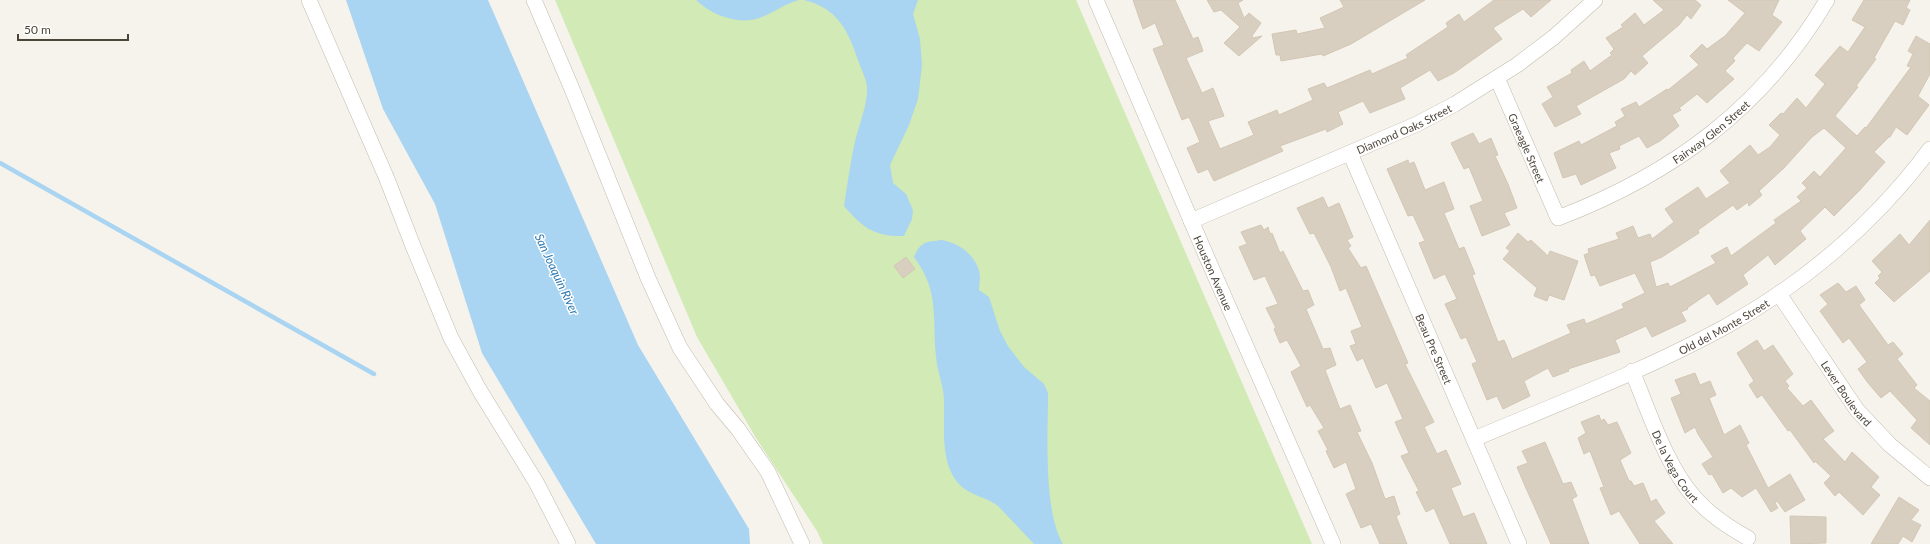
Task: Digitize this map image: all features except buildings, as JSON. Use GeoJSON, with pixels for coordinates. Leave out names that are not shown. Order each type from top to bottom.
{"type":"FeatureCollection","features":[{"type":"Feature","properties":{"kind":"street"},"geometry":{"type":"LineString","coordinates":[[309,0],[387,179],[451,338],[480,391],[536,482],[568,544]]}},
{"type":"Feature","properties":{"kind":"street"},"geometry":{"type":"LineString","coordinates":[[534,0],[575,96],[648,278],[680,348],[717,404],[738,429],[768,472],[802,544]]}},
{"type":"Feature","properties":{"kind":"street","name":"Houston Avenue"},"geometry":{"type":"LineString","coordinates":[[1096,0],[1333,544]]}},
{"type":"Feature","properties":{"kind":"street","name":"Diamond Oaks Street"},"geometry":{"type":"LineString","coordinates":[[1191,221],[1417,124],[1455,104],[1497,78],[1554,37],[1595,0]]}},
{"type":"Feature","properties":{"kind":"street","name":"Fairway Glen Street"},"geometry":{"type":"LineString","coordinates":[[1558,218],[1598,203],[1634,185],[1670,164],[1708,137],[1742,108],[1771,77],[1798,45],[1827,0]]}},
{"type":"Feature","properties":{"kind":"street","name":"Graeagle Street"},"geometry":{"type":"LineString","coordinates":[[1497,78],[1558,218]]}},
{"type":"Feature","properties":{"kind":"street","name":"Old del Monte Street"},"geometry":{"type":"LineString","coordinates":[[1474,439],[1680,350],[1724,328],[1779,294],[1823,261],[1858,231],[1887,201],[1930,149]]}},
{"type":"Feature","properties":{"kind":"street","name":"Beau Pre Street"},"geometry":{"type":"LineString","coordinates":[[1350,153],[1519,544]]}},
{"type":"Feature","properties":{"kind":"street","name":"Lever Boulevard"},"geometry":{"type":"LineString","coordinates":[[1779,294],[1857,410],[1890,446],[1930,478]]}},
{"type":"Feature","properties":{"kind":"street","name":"De la Vega Court"},"geometry":{"type":"LineString","coordinates":[[1632,371],[1678,476],[1694,497],[1709,512],[1725,525],[1748,538]]}},
{"type":"Feature","properties":{"kind":"green space"},"geometry":{"type":"Polygon","coordinates":[[[555,0],[1076,0],[1312,544],[823,544],[817,531],[756,438],[697,337],[555,0]]]}},
{"type":"Feature","properties":{"kind":"water","name":"San Joaquin River"},"geometry":{"type":"Polygon","coordinates":[[[346,0],[488,0],[638,345],[749,529],[750,544],[596,544],[482,353],[435,204],[383,109],[346,0]]]}},
{"type":"Feature","properties":{"kind":"water"},"geometry":{"type":"Polygon","coordinates":[[[696,0],[799,0],[754,20],[736,20],[710,11],[696,0]]]}},
{"type":"Feature","properties":{"kind":"water"},"geometry":{"type":"Polygon","coordinates":[[[804,0],[918,0],[913,14],[920,39],[922,65],[918,99],[909,125],[890,165],[893,183],[906,194],[913,210],[912,219],[904,236],[885,235],[870,230],[857,220],[844,206],[854,146],[866,101],[867,86],[851,41],[840,23],[834,15],[826,9],[804,0]]]}},
{"type":"Feature","properties":{"kind":"water"},"geometry":{"type":"Polygon","coordinates":[[[942,240],[960,247],[974,260],[980,273],[979,290],[989,297],[1000,331],[1008,346],[1024,367],[1044,384],[1048,393],[1047,449],[1049,492],[1052,512],[1063,544],[1034,544],[998,506],[989,500],[969,492],[961,486],[949,467],[946,457],[944,434],[944,395],[937,362],[931,293],[928,282],[914,257],[919,248],[925,243],[942,240]]]}},
{"type":"Feature","properties":{"kind":"waterway"},"geometry":{"type":"LineString","coordinates":[[0,163],[374,374]]}}]}
